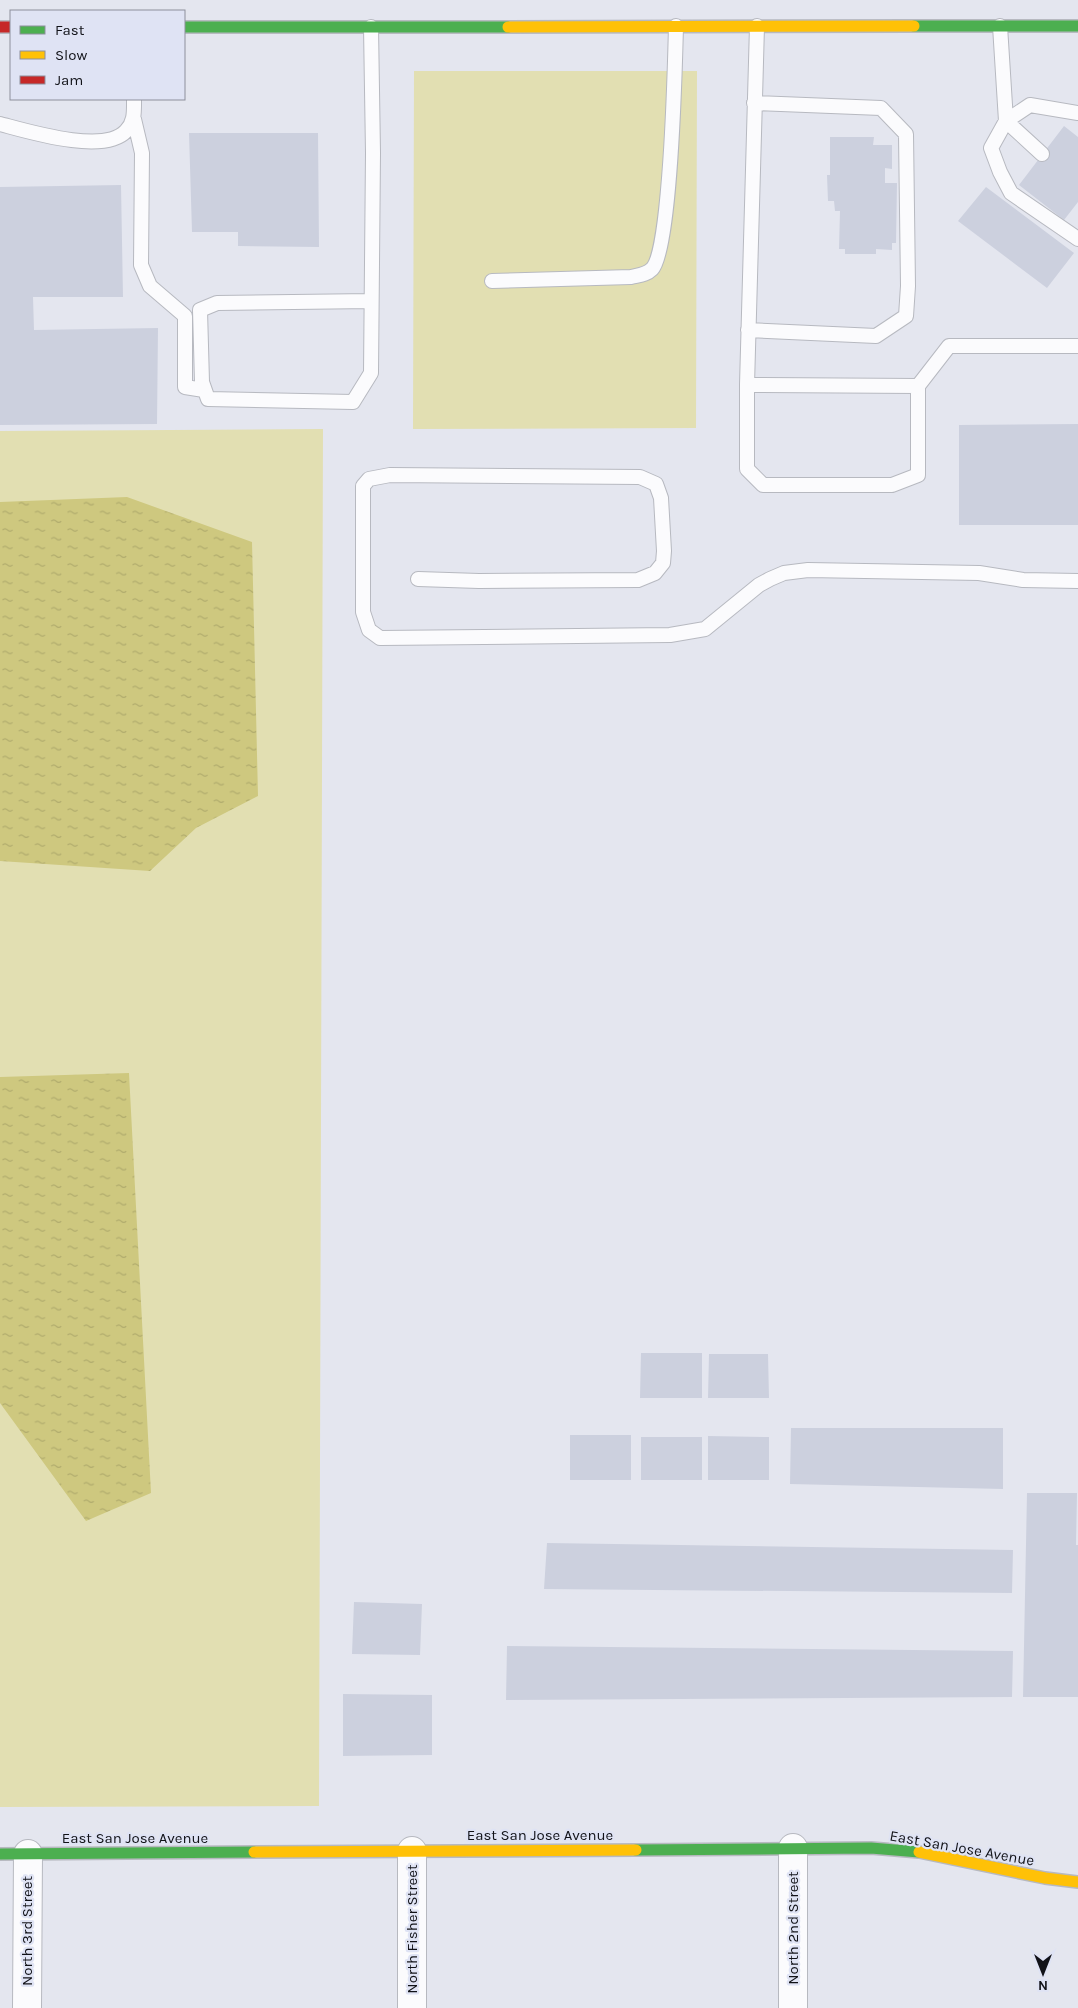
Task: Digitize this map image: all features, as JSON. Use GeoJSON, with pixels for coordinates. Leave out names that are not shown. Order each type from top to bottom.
{"type":"FeatureCollection","features":[{"type":"Feature","properties":{"kind":"street"},"geometry":{"type":"LineString","coordinates":[[185,27],[1078,26]]}},
{"type":"Feature","properties":{"kind":"street","name":"North 2nd Street"},"geometry":{"type":"LineString","coordinates":[[793,2008],[794,1848]]}},
{"type":"Feature","properties":{"kind":"street","name":"East San Jose Avenue"},"geometry":{"type":"LineString","coordinates":[[0,1854],[871,1848],[913,1852],[1045,1878],[1078,1882]]}},
{"type":"Feature","properties":{"kind":"street","name":"North Fisher Street"},"geometry":{"type":"LineString","coordinates":[[412,1851],[412,2008]]}},
{"type":"Feature","properties":{"kind":"street","name":"North 3rd Street"},"geometry":{"type":"LineString","coordinates":[[26,2008],[28,1854]]}},
{"type":"Feature","properties":{"kind":"lane"},"geometry":{"type":"LineString","coordinates":[[492,281],[631,277],[644,275],[653,268],[659,253],[674,114],[676,26]]}},
{"type":"Feature","properties":{"kind":"lane"},"geometry":{"type":"LineString","coordinates":[[757,26],[748,330],[747,469],[763,485],[892,485],[918,475],[918,386],[949,346],[1078,346]]}},
{"type":"Feature","properties":{"kind":"lane"},"geometry":{"type":"LineString","coordinates":[[1000,26],[1006,121],[1042,154]]}},
{"type":"Feature","properties":{"kind":"lane"},"geometry":{"type":"LineString","coordinates":[[371,27],[374,153],[370,373],[353,402],[208,400],[202,382],[200,310],[217,303],[371,301]]}},
{"type":"Feature","properties":{"kind":"lane"},"geometry":{"type":"LineString","coordinates":[[134,100],[134,119],[142,153],[142,265],[150,286],[186,316],[186,387],[204,390]]}},
{"type":"Feature","properties":{"kind":"lane"},"geometry":{"type":"LineString","coordinates":[[748,330],[876,336],[906,316],[908,286],[906,134],[881,108],[754,103]]}},
{"type":"Feature","properties":{"kind":"lane"},"geometry":{"type":"LineString","coordinates":[[1078,113],[1030,105],[1006,121],[991,148],[1010,192],[1078,239]]}},
{"type":"Feature","properties":{"kind":"lane"},"geometry":{"type":"LineString","coordinates":[[0,124],[63,140],[112,140],[126,132],[134,119]]}},
{"type":"Feature","properties":{"kind":"lane"},"geometry":{"type":"LineString","coordinates":[[747,384],[918,386]]}},
{"type":"Feature","properties":{"kind":"lane"},"geometry":{"type":"LineString","coordinates":[[418,579],[479,581],[638,580],[655,573],[663,563],[662,498],[656,484],[640,477],[390,475],[369,480],[364,486],[363,612],[369,630],[380,638],[670,635],[692,632],[705,629],[759,585],[770,579],[784,573],[808,570],[979,573],[1023,580],[1078,581]]}},
{"type":"Feature","properties":{"kind":"shaded area"},"geometry":{"type":"Polygon","coordinates":[[[414,71],[697,71],[696,428],[413,429],[414,71]]]}},
{"type":"Feature","properties":{"kind":"shaded area"},"geometry":{"type":"Polygon","coordinates":[[[323,429],[319,1806],[0,1807],[0,431],[323,429]]]}},
{"type":"Feature","properties":{"kind":"water"},"geometry":{"type":"Polygon","coordinates":[[[127,497],[252,542],[258,796],[196,828],[150,871],[0,861],[0,502],[127,497]]]}},
{"type":"Feature","properties":{"kind":"water"},"geometry":{"type":"Polygon","coordinates":[[[129,1073],[151,1493],[86,1521],[0,1403],[0,1077],[129,1073]]]}},
{"type":"Feature","properties":{"kind":"building"},"geometry":{"type":"Polygon","coordinates":[[[1064,126],[1078,137],[1078,202],[1064,220],[1019,185],[1064,126]]]}},
{"type":"Feature","properties":{"kind":"building"},"geometry":{"type":"Polygon","coordinates":[[[189,133],[318,133],[319,247],[238,246],[238,232],[192,232],[189,133]]]}},
{"type":"Feature","properties":{"kind":"building"},"geometry":{"type":"Polygon","coordinates":[[[830,137],[874,137],[873,145],[892,145],[892,169],[885,168],[885,183],[897,183],[896,243],[892,243],[892,250],[876,249],[876,254],[845,254],[845,249],[839,249],[840,211],[835,211],[834,201],[828,201],[827,175],[830,175],[830,137]]]}},
{"type":"Feature","properties":{"kind":"building"},"geometry":{"type":"Polygon","coordinates":[[[121,185],[123,297],[33,297],[34,330],[158,328],[157,424],[0,425],[0,187],[121,185]]]}},
{"type":"Feature","properties":{"kind":"building"},"geometry":{"type":"Polygon","coordinates":[[[986,187],[1074,253],[1047,288],[958,221],[986,187]]]}},
{"type":"Feature","properties":{"kind":"building"},"geometry":{"type":"Polygon","coordinates":[[[1078,424],[1078,525],[959,525],[959,425],[1078,424]]]}},
{"type":"Feature","properties":{"kind":"building"},"geometry":{"type":"Polygon","coordinates":[[[641,1353],[702,1353],[702,1398],[640,1398],[641,1353]]]}},
{"type":"Feature","properties":{"kind":"building"},"geometry":{"type":"Polygon","coordinates":[[[709,1354],[768,1354],[769,1398],[708,1398],[709,1354]]]}},
{"type":"Feature","properties":{"kind":"building"},"geometry":{"type":"Polygon","coordinates":[[[791,1428],[1003,1428],[1003,1489],[790,1484],[791,1428]]]}},
{"type":"Feature","properties":{"kind":"building"},"geometry":{"type":"Polygon","coordinates":[[[570,1435],[631,1435],[631,1480],[570,1480],[570,1435]]]}},
{"type":"Feature","properties":{"kind":"building"},"geometry":{"type":"Polygon","coordinates":[[[708,1436],[769,1437],[769,1480],[708,1480],[708,1436]]]}},
{"type":"Feature","properties":{"kind":"building"},"geometry":{"type":"Polygon","coordinates":[[[641,1437],[702,1437],[702,1480],[641,1480],[641,1437]]]}},
{"type":"Feature","properties":{"kind":"building"},"geometry":{"type":"Polygon","coordinates":[[[1027,1493],[1077,1493],[1078,1697],[1023,1697],[1027,1493]]]}},
{"type":"Feature","properties":{"kind":"building"},"geometry":{"type":"Polygon","coordinates":[[[547,1543],[1013,1550],[1012,1593],[544,1589],[547,1543]]]}},
{"type":"Feature","properties":{"kind":"building"},"geometry":{"type":"Polygon","coordinates":[[[354,1602],[422,1604],[420,1655],[352,1654],[354,1602]]]}},
{"type":"Feature","properties":{"kind":"building"},"geometry":{"type":"Polygon","coordinates":[[[507,1646],[1013,1651],[1012,1697],[506,1700],[507,1646]]]}},
{"type":"Feature","properties":{"kind":"building"},"geometry":{"type":"Polygon","coordinates":[[[343,1694],[432,1695],[432,1755],[343,1756],[343,1694]]]}},
{"type":"Feature","properties":{"kind":"traffic: fast"},"geometry":{"type":"LineString","coordinates":[[914,26],[1078,26]]}},
{"type":"Feature","properties":{"kind":"traffic: fast"},"geometry":{"type":"LineString","coordinates":[[185,27],[508,27]]}},
{"type":"Feature","properties":{"kind":"traffic: fast"},"geometry":{"type":"LineString","coordinates":[[636,1850],[871,1848],[919,1852]]}},
{"type":"Feature","properties":{"kind":"traffic: fast"},"geometry":{"type":"LineString","coordinates":[[0,1854],[254,1852]]}},
{"type":"Feature","properties":{"kind":"traffic: slow"},"geometry":{"type":"LineString","coordinates":[[508,27],[914,26]]}},
{"type":"Feature","properties":{"kind":"traffic: slow"},"geometry":{"type":"LineString","coordinates":[[254,1852],[636,1850]]}},
{"type":"Feature","properties":{"kind":"traffic: slow"},"geometry":{"type":"LineString","coordinates":[[919,1852],[1045,1878],[1078,1882]]}},
{"type":"Feature","properties":{"kind":"traffic: jam"},"geometry":{"type":"LineString","coordinates":[[0,27],[10,27]]}}]}
